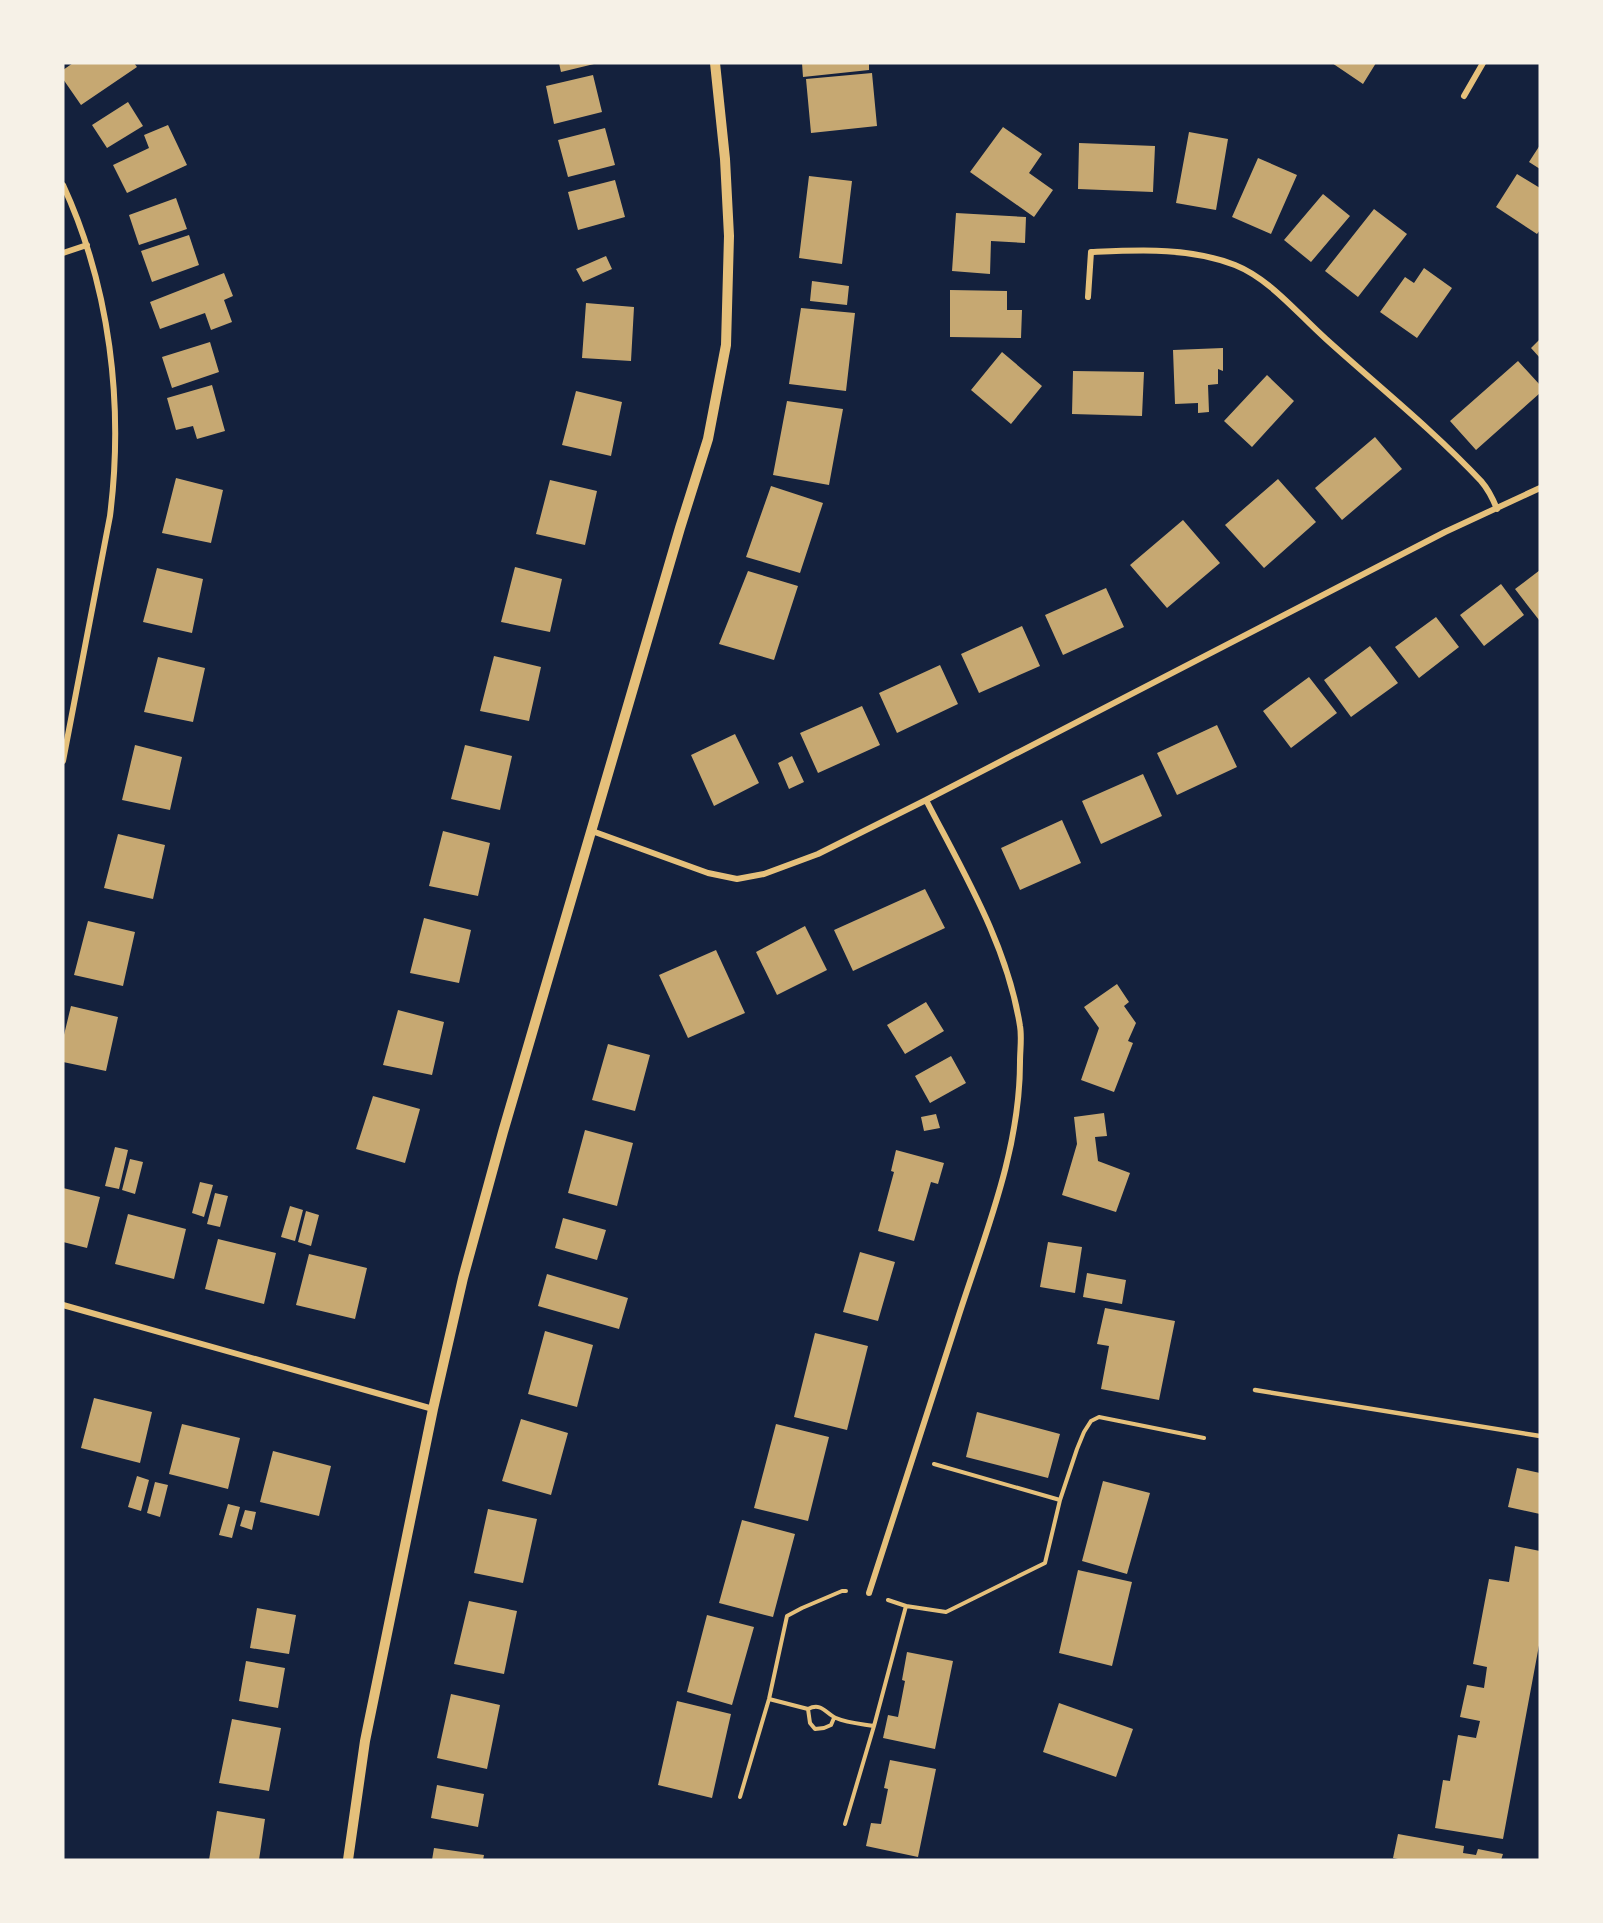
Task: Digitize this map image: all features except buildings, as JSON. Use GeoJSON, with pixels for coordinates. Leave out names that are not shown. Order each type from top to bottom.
{"type":"FeatureCollection","features":[{"type":"Feature","properties":{"kind":"street"},"geometry":{"type":"LineString","coordinates":[[348,1860],[365,1741],[433,1409],[463,1278],[680,528],[708,439],[726,345],[729,236],[725,159],[715,63]]}},
{"type":"Feature","properties":{"kind":"street"},"geometry":{"type":"LineString","coordinates":[[1464,96],[1483,63]]}},
{"type":"Feature","properties":{"kind":"street"},"geometry":{"type":"LineString","coordinates":[[63,185],[87,245],[102,304],[110,356],[115,422],[114,491],[63,762]]}},
{"type":"Feature","properties":{"kind":"street"},"geometry":{"type":"LineString","coordinates":[[63,253],[87,245]]}},
{"type":"Feature","properties":{"kind":"street"},"geometry":{"type":"LineString","coordinates":[[1088,297],[1091,252],[1147,250],[1179,252],[1209,255],[1238,266],[1280,296],[1435,437],[1482,483],[1497,508]]}},
{"type":"Feature","properties":{"kind":"street"},"geometry":{"type":"LineString","coordinates":[[592,831],[708,873],[736,879],[764,874],[818,854],[1445,532],[1540,488]]}},
{"type":"Feature","properties":{"kind":"street"},"geometry":{"type":"LineString","coordinates":[[868,1593],[993,1215],[1010,1152],[1020,1092],[1020,1027],[1009,978],[992,931],[926,800]]}},
{"type":"Feature","properties":{"kind":"street"},"geometry":{"type":"LineString","coordinates":[[63,1305],[433,1409]]}},
{"type":"Feature","properties":{"kind":"lane"},"geometry":{"type":"LineString","coordinates":[[1255,1389],[1540,1436]]}},
{"type":"Feature","properties":{"kind":"path"},"geometry":{"type":"LineString","coordinates":[[740,1797],[769,1699],[787,1616],[842,1591],[868,1593],[906,1606],[946,1612],[1045,1563],[1060,1500],[1084,1432],[1091,1421],[1099,1417],[1204,1438]]}},
{"type":"Feature","properties":{"kind":"path"},"geometry":{"type":"LineString","coordinates":[[912,1458],[1060,1500]]}},
{"type":"Feature","properties":{"kind":"path"},"geometry":{"type":"LineString","coordinates":[[845,1824],[906,1606]]}},
{"type":"Feature","properties":{"kind":"path"},"geometry":{"type":"LineString","coordinates":[[769,1699],[808,1709],[814,1706],[824,1708],[834,1718],[874,1726]]}},
{"type":"Feature","properties":{"kind":"path"},"geometry":{"type":"LineString","coordinates":[[808,1709],[810,1723],[815,1729],[831,1725],[834,1718]]}}]}
